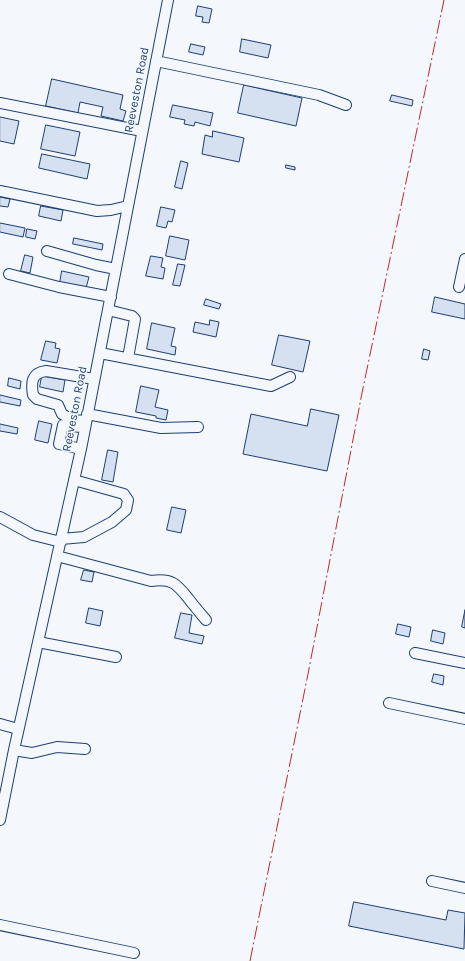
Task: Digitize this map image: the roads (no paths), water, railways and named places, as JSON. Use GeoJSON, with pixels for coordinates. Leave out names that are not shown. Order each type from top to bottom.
{"type":"FeatureCollection","features":[{"type":"Feature","properties":{"kind":"street","name":"Reeveston Road"},"geometry":{"type":"LineString","coordinates":[[0,820],[18,729],[81,449],[168,0]]}},
{"type":"Feature","properties":{"kind":"street"},"geometry":{"type":"LineString","coordinates":[[156,61],[319,95],[346,105]]}},
{"type":"Feature","properties":{"kind":"street"},"geometry":{"type":"LineString","coordinates":[[0,103],[142,131]]}},
{"type":"Feature","properties":{"kind":"street"},"geometry":{"type":"LineString","coordinates":[[0,191],[97,212],[128,206]]}},
{"type":"Feature","properties":{"kind":"street"},"geometry":{"type":"LineString","coordinates":[[47,251],[116,269]]}},
{"type":"Feature","properties":{"kind":"street"},"geometry":{"type":"LineString","coordinates":[[459,287],[465,259]]}},
{"type":"Feature","properties":{"kind":"street"},"geometry":{"type":"LineString","coordinates":[[9,274],[59,287],[110,296]]}},
{"type":"Feature","properties":{"kind":"street"},"geometry":{"type":"LineString","coordinates":[[108,310],[132,316],[135,319],[128,358]]}},
{"type":"Feature","properties":{"kind":"street"},"geometry":{"type":"LineString","coordinates":[[100,353],[271,386],[290,377]]}},
{"type":"Feature","properties":{"kind":"street"},"geometry":{"type":"LineString","coordinates":[[94,379],[46,371],[38,372],[34,376],[32,385],[33,395],[37,399],[58,405],[62,414],[74,421],[161,428],[198,427]]}},
{"type":"Feature","properties":{"kind":"street"},"geometry":{"type":"LineString","coordinates":[[81,449],[59,444],[63,425],[86,421]]}},
{"type":"Feature","properties":{"kind":"street"},"geometry":{"type":"LineString","coordinates":[[0,518],[33,535],[61,541],[84,537],[112,522],[126,510],[128,500],[124,494],[74,480]]}},
{"type":"Feature","properties":{"kind":"street"},"geometry":{"type":"LineString","coordinates":[[57,556],[151,581],[162,579],[172,582],[179,587],[206,620]]}},
{"type":"Feature","properties":{"kind":"street"},"geometry":{"type":"LineString","coordinates":[[38,642],[116,657]]}},
{"type":"Feature","properties":{"kind":"street"},"geometry":{"type":"LineString","coordinates":[[415,653],[465,663]]}},
{"type":"Feature","properties":{"kind":"street"},"geometry":{"type":"LineString","coordinates":[[389,703],[465,719]]}},
{"type":"Feature","properties":{"kind":"street"},"geometry":{"type":"LineString","coordinates":[[0,724],[18,729]]}},
{"type":"Feature","properties":{"kind":"street"},"geometry":{"type":"LineString","coordinates":[[14,750],[32,753],[57,747],[85,749]]}},
{"type":"Feature","properties":{"kind":"street"},"geometry":{"type":"LineString","coordinates":[[432,881],[465,888]]}},
{"type":"Feature","properties":{"kind":"street"},"geometry":{"type":"LineString","coordinates":[[0,925],[134,953]]}}]}
